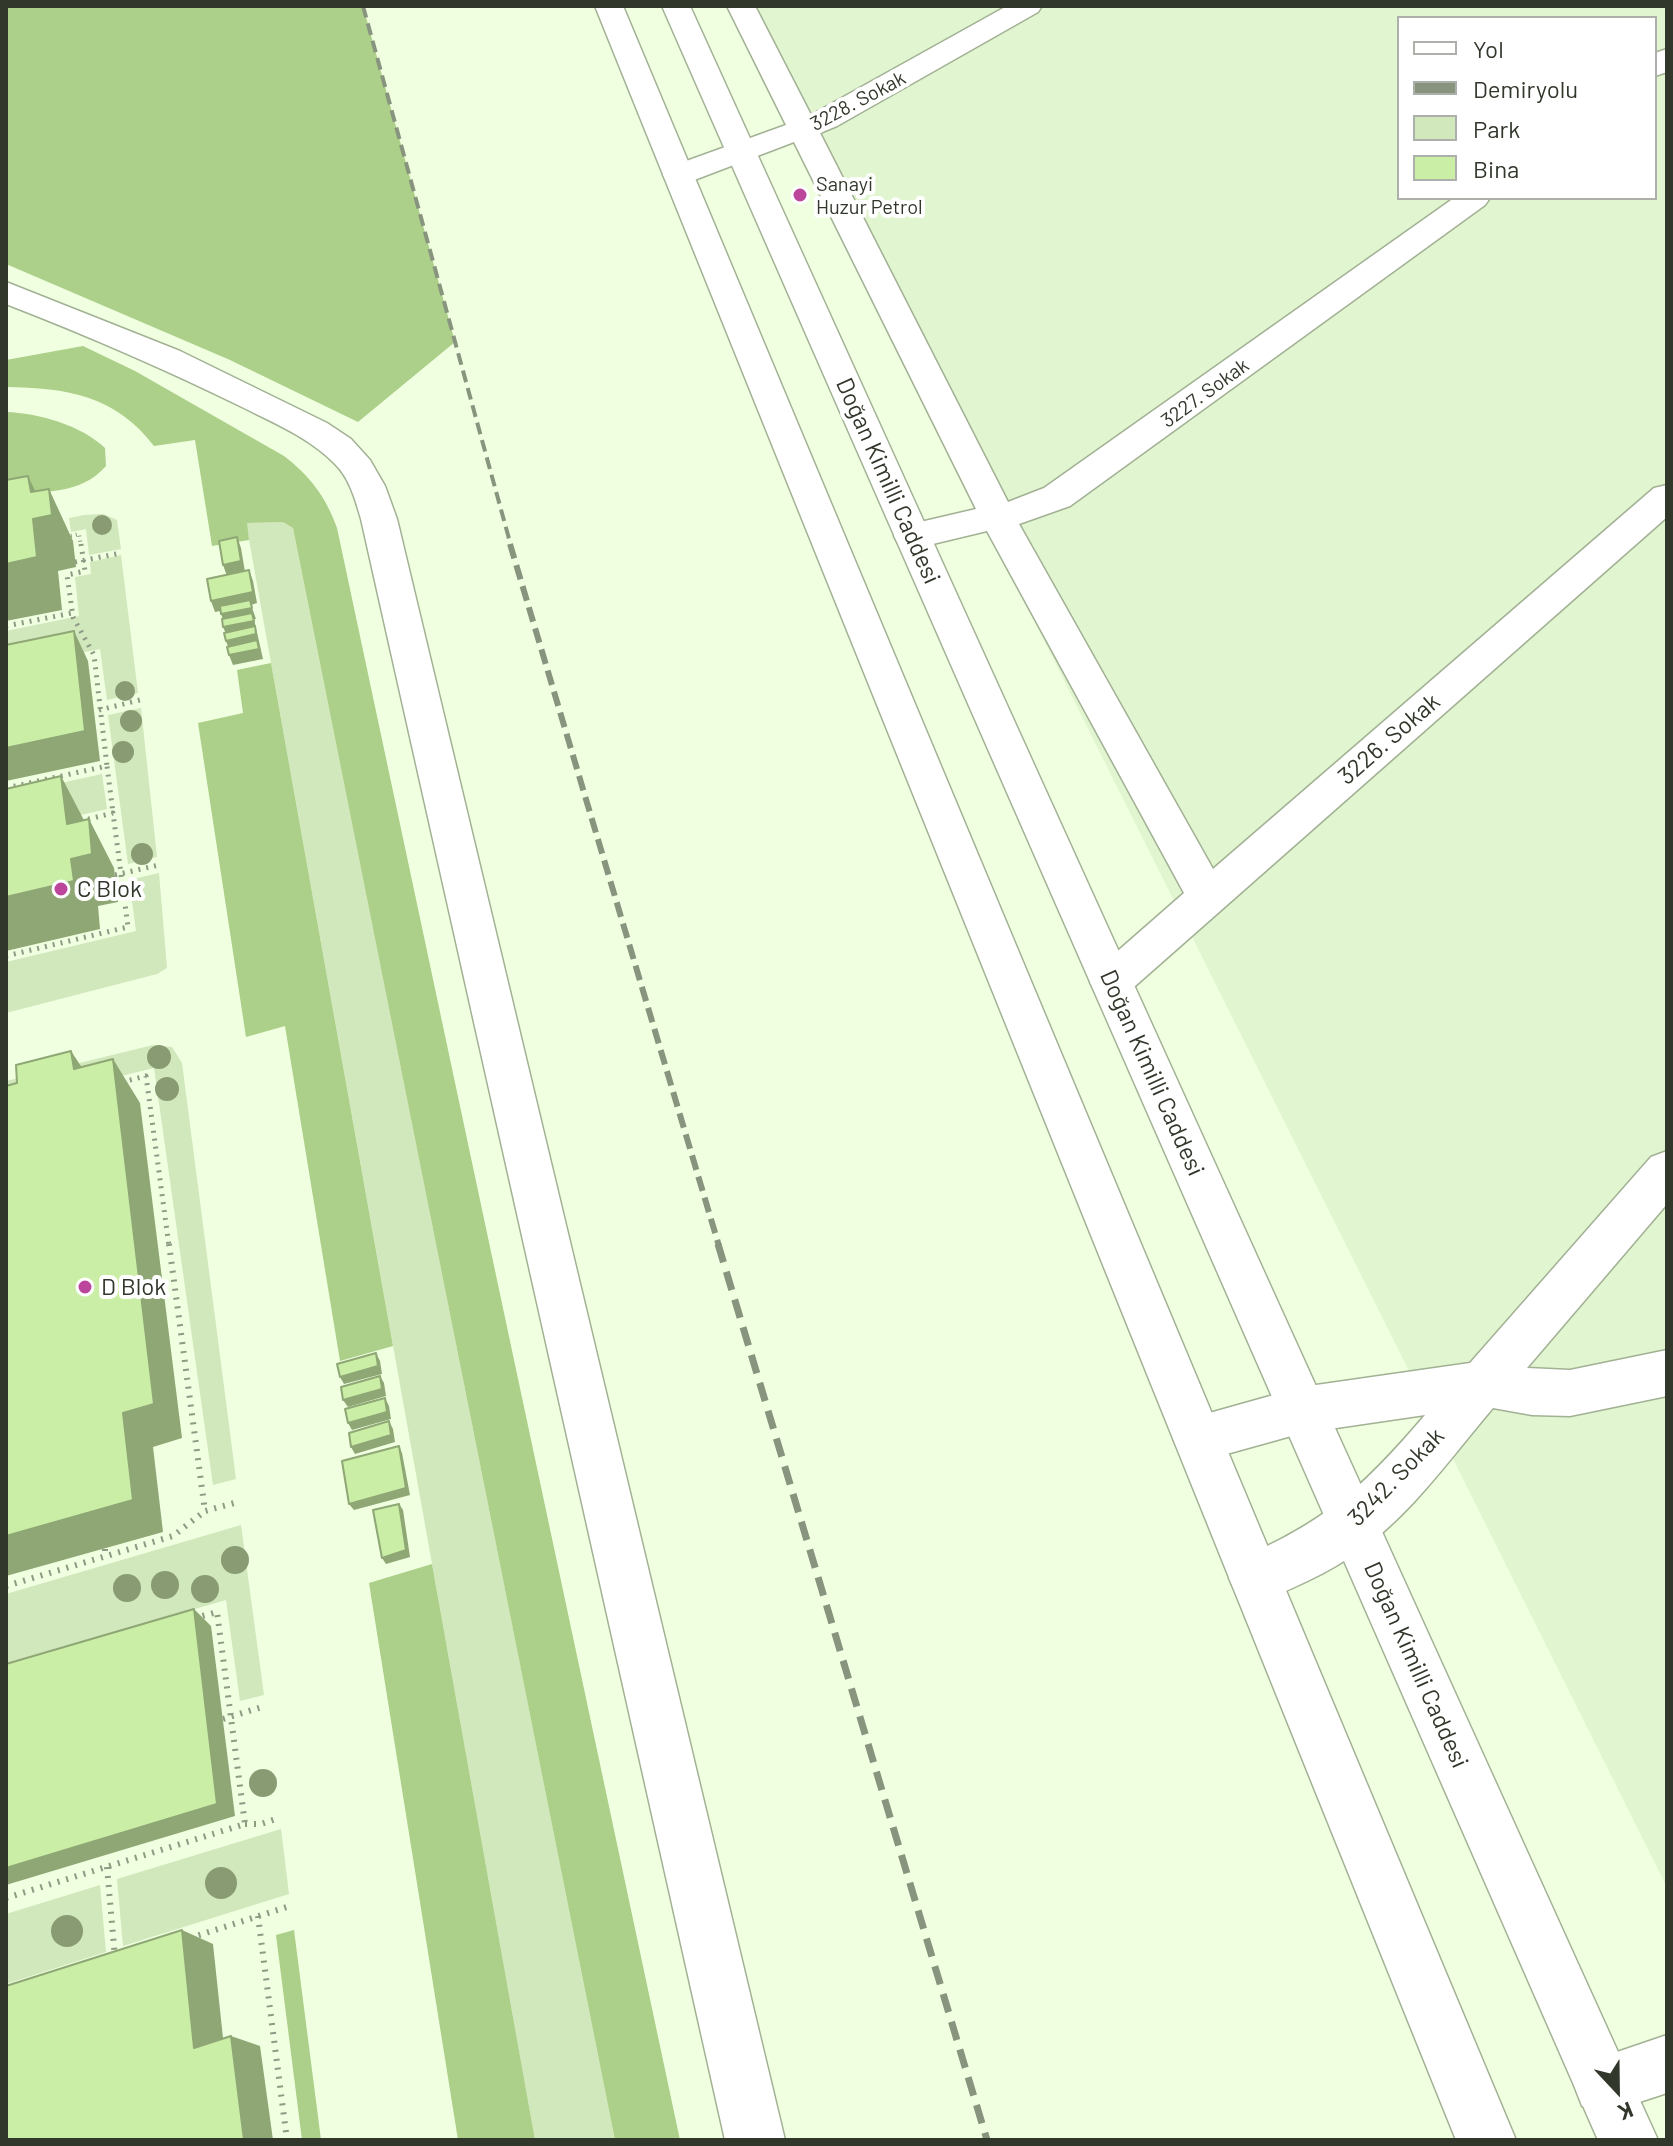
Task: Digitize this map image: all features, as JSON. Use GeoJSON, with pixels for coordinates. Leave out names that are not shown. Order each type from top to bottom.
{"type":"FeatureCollection","features":[{"type":"Feature","properties":{"kind":"street"},"geometry":{"type":"LineString","coordinates":[[609,6],[1486,2140]]}},
{"type":"Feature","properties":{"kind":"street","name":"Doğan Kimilli Caddesi"},"geometry":{"type":"LineString","coordinates":[[676,6],[1628,2140]]}},
{"type":"Feature","properties":{"kind":"street"},"geometry":{"type":"LineString","coordinates":[[741,6],[998,518],[1208,898]]}},
{"type":"Feature","properties":{"kind":"street","name":"3228. Sokak"},"geometry":{"type":"LineString","coordinates":[[678,175],[803,130],[1028,6]]}},
{"type":"Feature","properties":{"kind":"street","name":"3227. Sokak"},"geometry":{"type":"LineString","coordinates":[[912,536],[1028,510],[1079,484],[1471,200]]}},
{"type":"Feature","properties":{"kind":"street"},"geometry":{"type":"LineString","coordinates":[[6,292],[188,365],[314,431],[339,448],[358,468],[371,493],[394,580],[755,2140]]}},
{"type":"Feature","properties":{"kind":"street","name":"3226. Sokak"},"geometry":{"type":"LineString","coordinates":[[1111,982],[1667,497]]}},
{"type":"Feature","properties":{"kind":"street","name":"3242. Sokak"},"geometry":{"type":"LineString","coordinates":[[1255,1578],[1308,1555],[1353,1525],[1483,1384],[1667,1171]]}},
{"type":"Feature","properties":{"kind":"street"},"geometry":{"type":"LineString","coordinates":[[1483,1384],[1532,1392],[1570,1393],[1667,1373]]}},
{"type":"Feature","properties":{"kind":"street","name":"3242. Sokak"},"geometry":{"type":"LineString","coordinates":[[1198,1438],[1302,1410],[1483,1384]]}},
{"type":"Feature","properties":{"kind":"street"},"geometry":{"type":"LineString","coordinates":[[1603,2085],[1667,2064]]}},
{"type":"Feature","properties":{"kind":"path"},"geometry":{"type":"LineString","coordinates":[[6,956],[128,927],[97,710],[94,655],[72,613],[67,575],[85,571],[79,534],[62,538],[61,530]]}},
{"type":"Feature","properties":{"kind":"path"},"geometry":{"type":"LineString","coordinates":[[75,562],[121,553]]}},
{"type":"Feature","properties":{"kind":"path"},"geometry":{"type":"LineString","coordinates":[[6,626],[72,613]]}},
{"type":"Feature","properties":{"kind":"path"},"geometry":{"type":"LineString","coordinates":[[79,658],[94,655]]}},
{"type":"Feature","properties":{"kind":"path"},"geometry":{"type":"LineString","coordinates":[[97,710],[140,700]]}},
{"type":"Feature","properties":{"kind":"path"},"geometry":{"type":"LineString","coordinates":[[6,788],[107,766]]}},
{"type":"Feature","properties":{"kind":"path"},"geometry":{"type":"LineString","coordinates":[[74,822],[113,813]]}},
{"type":"Feature","properties":{"kind":"path"},"geometry":{"type":"LineString","coordinates":[[115,875],[159,865]]}},
{"type":"Feature","properties":{"kind":"path"},"geometry":{"type":"LineString","coordinates":[[117,1084],[146,1076],[205,1511]]}},
{"type":"Feature","properties":{"kind":"path"},"geometry":{"type":"LineString","coordinates":[[6,1586],[173,1536],[205,1511],[238,1502]]}},
{"type":"Feature","properties":{"kind":"path"},"geometry":{"type":"LineString","coordinates":[[105,1549],[105,1557]]}},
{"type":"Feature","properties":{"kind":"path"},"geometry":{"type":"LineString","coordinates":[[187,1621],[217,1612],[227,1718],[245,1824]]}},
{"type":"Feature","properties":{"kind":"path"},"geometry":{"type":"LineString","coordinates":[[227,1718],[265,1706]]}},
{"type":"Feature","properties":{"kind":"path"},"geometry":{"type":"LineString","coordinates":[[6,1898],[245,1824],[261,1824],[279,1818]]}},
{"type":"Feature","properties":{"kind":"path"},"geometry":{"type":"LineString","coordinates":[[107,1867],[116,1961]]}},
{"type":"Feature","properties":{"kind":"path"},"geometry":{"type":"LineString","coordinates":[[187,1939],[290,1906]]}},
{"type":"Feature","properties":{"kind":"path"},"geometry":{"type":"LineString","coordinates":[[258,1916],[287,2140]]}},
{"type":"Feature","properties":{"kind":"path"},"geometry":{"type":"LineString","coordinates":[[102,1966],[130,1957]]}},
{"type":"Feature","properties":{"kind":"shaded area"},"geometry":{"type":"Polygon","coordinates":[[[727,6],[1667,6],[1667,1887],[727,6]]]}},
{"type":"Feature","properties":{"kind":"green space"},"geometry":{"type":"Polygon","coordinates":[[[6,6],[363,6],[455,342],[358,422],[230,360],[6,264],[6,6]]]}},
{"type":"Feature","properties":{"kind":"green space"},"geometry":{"type":"Polygon","coordinates":[[[83,346],[135,371],[284,456],[316,488],[337,528],[680,2140],[615,2140],[293,528],[283,522],[247,523],[249,540],[212,546],[195,440],[154,446],[123,415],[106,405],[49,389],[6,387],[6,360],[83,346]]]}},
{"type":"Feature","properties":{"kind":"green space"},"geometry":{"type":"Polygon","coordinates":[[[6,412],[45,418],[84,433],[105,448],[106,466],[73,487],[47,492],[6,493],[6,412]]]}},
{"type":"Feature","properties":{"kind":"green space"},"geometry":{"type":"Polygon","coordinates":[[[103,514],[117,520],[121,549],[89,555],[86,529],[71,532],[69,518],[103,514]]]}},
{"type":"Feature","properties":{"kind":"green space"},"geometry":{"type":"Polygon","coordinates":[[[283,522],[293,528],[615,2140],[535,2140],[246,523],[283,522]]]}},
{"type":"Feature","properties":{"kind":"green space"},"geometry":{"type":"Polygon","coordinates":[[[121,555],[138,693],[107,700],[100,649],[6,668],[6,631],[79,616],[75,577],[91,574],[90,562],[121,555]]]}},
{"type":"Feature","properties":{"kind":"green space"},"geometry":{"type":"Polygon","coordinates":[[[271,663],[393,1346],[340,1361],[285,1026],[246,1037],[198,723],[243,713],[237,670],[271,663]]]}},
{"type":"Feature","properties":{"kind":"green space"},"geometry":{"type":"Polygon","coordinates":[[[141,708],[157,857],[128,864],[108,715],[141,708]]]}},
{"type":"Feature","properties":{"kind":"green space"},"geometry":{"type":"Polygon","coordinates":[[[102,774],[107,809],[6,832],[6,795],[102,774]]]}},
{"type":"Feature","properties":{"kind":"green space"},"geometry":{"type":"Polygon","coordinates":[[[159,873],[167,968],[157,974],[6,1013],[6,962],[136,931],[129,880],[159,873]]]}},
{"type":"Feature","properties":{"kind":"green space"},"geometry":{"type":"Polygon","coordinates":[[[153,1045],[172,1047],[182,1063],[236,1479],[213,1485],[154,1068],[6,1104],[6,1081],[153,1045]]]}},
{"type":"Feature","properties":{"kind":"green space"},"geometry":{"type":"Polygon","coordinates":[[[241,1525],[264,1695],[240,1701],[226,1600],[6,1663],[6,1594],[241,1525]]]}},
{"type":"Feature","properties":{"kind":"green space"},"geometry":{"type":"Polygon","coordinates":[[[432,1564],[535,2140],[458,2140],[369,1583],[432,1564]]]}},
{"type":"Feature","properties":{"kind":"green space"},"geometry":{"type":"Polygon","coordinates":[[[281,1829],[289,1894],[123,1946],[117,1879],[281,1829]]]}},
{"type":"Feature","properties":{"kind":"green space"},"geometry":{"type":"Polygon","coordinates":[[[100,1885],[106,1952],[6,1984],[6,1914],[100,1885]]]}},
{"type":"Feature","properties":{"kind":"green space"},"geometry":{"type":"Polygon","coordinates":[[[294,1930],[321,2140],[302,2140],[276,1935],[294,1930]]]}},
{"type":"Feature","properties":{"kind":"building"},"geometry":{"type":"Polygon","coordinates":[[[28,476],[31,492],[49,489],[52,515],[33,519],[37,557],[6,564],[6,480],[28,476]]]}},
{"type":"Feature","properties":{"kind":"building"},"geometry":{"type":"Polygon","coordinates":[[[237,537],[241,561],[223,565],[219,541],[237,537]]]}},
{"type":"Feature","properties":{"kind":"building"},"geometry":{"type":"Polygon","coordinates":[[[249,570],[253,592],[211,601],[207,579],[249,570]]]}},
{"type":"Feature","properties":{"kind":"building"},"geometry":{"type":"Polygon","coordinates":[[[250,600],[252,608],[221,614],[220,606],[250,600]]]}},
{"type":"Feature","properties":{"kind":"building"},"geometry":{"type":"Polygon","coordinates":[[[252,613],[254,621],[223,627],[222,619],[252,613]]]}},
{"type":"Feature","properties":{"kind":"building"},"geometry":{"type":"Polygon","coordinates":[[[255,626],[256,634],[226,641],[224,633],[255,626]]]}},
{"type":"Feature","properties":{"kind":"building"},"geometry":{"type":"Polygon","coordinates":[[[74,631],[85,731],[6,748],[6,645],[74,631]]]}},
{"type":"Feature","properties":{"kind":"building"},"geometry":{"type":"Polygon","coordinates":[[[257,640],[259,649],[229,655],[227,647],[257,640]]]}},
{"type":"Feature","properties":{"kind":"building"},"geometry":{"type":"Polygon","coordinates":[[[61,776],[67,824],[89,819],[92,854],[71,859],[74,881],[6,897],[6,789],[61,776]]]}},
{"type":"Feature","properties":{"kind":"building","name":"D Blok"},"geometry":{"type":"Polygon","coordinates":[[[71,1051],[74,1069],[113,1059],[154,1404],[123,1413],[133,1500],[6,1536],[6,1086],[17,1083],[16,1065],[71,1051]]]}},
{"type":"Feature","properties":{"kind":"building"},"geometry":{"type":"Polygon","coordinates":[[[376,1353],[378,1366],[340,1377],[337,1364],[376,1353]]]}},
{"type":"Feature","properties":{"kind":"building"},"geometry":{"type":"Polygon","coordinates":[[[380,1376],[382,1389],[343,1400],[341,1387],[380,1376]]]}},
{"type":"Feature","properties":{"kind":"building"},"geometry":{"type":"Polygon","coordinates":[[[385,1398],[387,1412],[348,1423],[345,1409],[385,1398]]]}},
{"type":"Feature","properties":{"kind":"building"},"geometry":{"type":"Polygon","coordinates":[[[389,1421],[391,1435],[351,1447],[349,1433],[389,1421]]]}},
{"type":"Feature","properties":{"kind":"building"},"geometry":{"type":"Polygon","coordinates":[[[399,1446],[406,1488],[349,1504],[342,1461],[399,1446]]]}},
{"type":"Feature","properties":{"kind":"building"},"geometry":{"type":"Polygon","coordinates":[[[399,1504],[406,1550],[382,1558],[373,1510],[399,1504]]]}},
{"type":"Feature","properties":{"kind":"building"},"geometry":{"type":"Polygon","coordinates":[[[194,1609],[217,1804],[6,1868],[6,1664],[194,1609]]]}},
{"type":"Feature","properties":{"kind":"building"},"geometry":{"type":"Polygon","coordinates":[[[182,1930],[194,2048],[231,2036],[244,2140],[6,2140],[6,1986],[182,1930]]]}},
{"type":"Feature","properties":{"kind":"railway"},"geometry":{"type":"LineString","coordinates":[[363,6],[511,546]]}},
{"type":"Feature","properties":{"kind":"railway"},"geometry":{"type":"LineString","coordinates":[[510,544],[719,1246]]}},
{"type":"Feature","properties":{"kind":"railway"},"geometry":{"type":"LineString","coordinates":[[718,1244],[987,2140]]}},
{"type":"Feature","properties":{"kind":"place","name":"Sanayi Huzur Petrol"},"geometry":{"type":"Point","coordinates":[800,195]}},
{"type":"Feature","properties":{"kind":"place","name":"C Blok"},"geometry":{"type":"Point","coordinates":[61,889]}},
{"type":"Feature","properties":{"kind":"place","name":"D Blok"},"geometry":{"type":"Point","coordinates":[85,1287]}}]}
